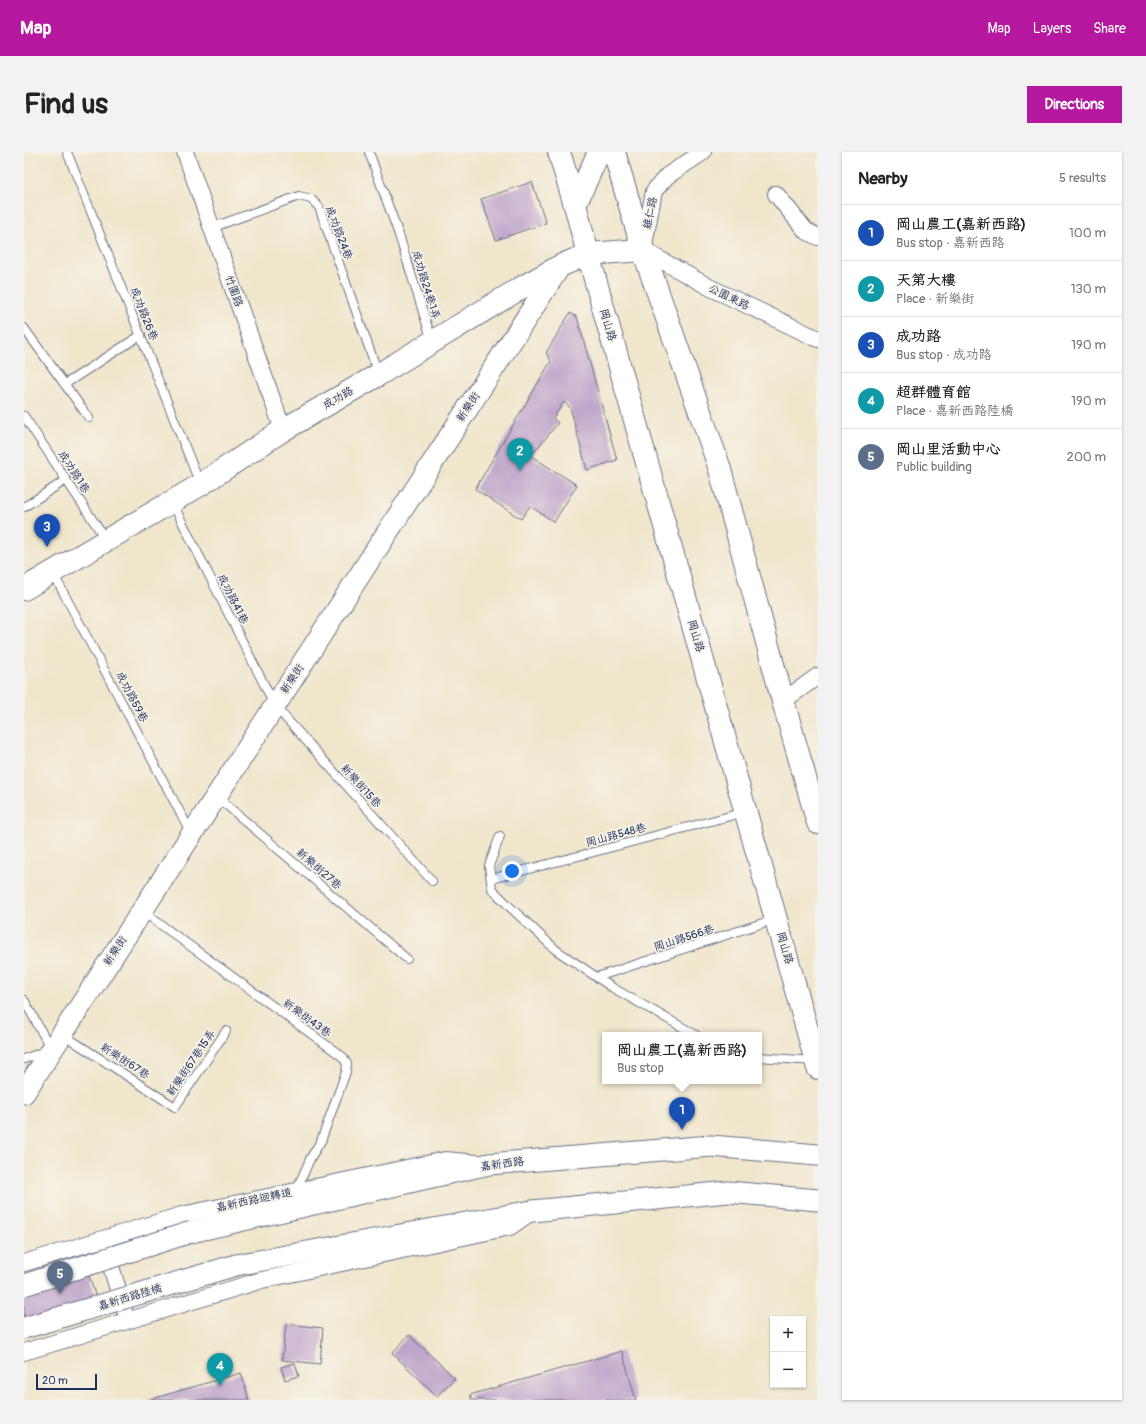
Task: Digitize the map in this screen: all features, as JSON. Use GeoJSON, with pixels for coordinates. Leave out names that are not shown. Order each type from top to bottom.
{"type":"FeatureCollection","features":[{"type":"Feature","properties":{"kind":"main road","name":"岡山路"},"geometry":{"type":"LineString","coordinates":[[559,152],[575,204],[817,1064]]}},
{"type":"Feature","properties":{"kind":"main road"},"geometry":{"type":"LineString","coordinates":[[575,204],[598,152]]}},
{"type":"Feature","properties":{"kind":"main road"},"geometry":{"type":"LineString","coordinates":[[614,152],[643,250],[719,466],[818,823]]}},
{"type":"Feature","properties":{"kind":"main road","name":"成功路"},"geometry":{"type":"LineString","coordinates":[[24,589],[200,485],[283,430],[560,266],[588,254],[643,250]]}},
{"type":"Feature","properties":{"kind":"street","name":"竹圍路"},"geometry":{"type":"LineString","coordinates":[[185,152],[283,430]]}},
{"type":"Feature","properties":{"kind":"street","name":"維仁路"},"geometry":{"type":"LineString","coordinates":[[643,250],[654,191],[667,176],[703,152]]}},
{"type":"Feature","properties":{"kind":"street"},"geometry":{"type":"LineString","coordinates":[[776,194],[806,231],[818,237]]}},
{"type":"Feature","properties":{"kind":"street","name":"公園東路"},"geometry":{"type":"LineString","coordinates":[[643,250],[709,288],[818,339]]}},
{"type":"Feature","properties":{"kind":"street","name":"新樂街"},"geometry":{"type":"LineString","coordinates":[[24,1093],[560,266]]}},
{"type":"Feature","properties":{"kind":"street"},"geometry":{"type":"LineString","coordinates":[[783,701],[815,680]]}},
{"type":"Feature","properties":{"kind":"street","name":"嘉新西路"},"geometry":{"type":"LineString","coordinates":[[24,1285],[192,1232],[489,1164],[711,1146],[818,1156]]}},
{"type":"Feature","properties":{"kind":"street","name":"嘉新西路迴轉道"},"geometry":{"type":"LineString","coordinates":[[24,1263],[182,1215],[445,1160],[489,1164]]}},
{"type":"Feature","properties":{"kind":"street"},"geometry":{"type":"LineString","coordinates":[[24,1352],[262,1280],[510,1227],[532,1211],[728,1192],[818,1200]]}},
{"type":"Feature","properties":{"kind":"street","name":"嘉新西路陸橋"},"geometry":{"type":"LineString","coordinates":[[24,1328],[236,1265],[532,1211]]}},
{"type":"Feature","properties":{"kind":"street"},"geometry":{"type":"LineString","coordinates":[[102,1239],[127,1320]]}},
{"type":"Feature","properties":{"kind":"lane","name":"成功路26巷"},"geometry":{"type":"LineString","coordinates":[[67,152],[200,485]]}},
{"type":"Feature","properties":{"kind":"lane","name":"成功路24巷1弄"},"geometry":{"type":"LineString","coordinates":[[369,152],[399,235],[432,342]]}},
{"type":"Feature","properties":{"kind":"lane","name":"成功路24巷"},"geometry":{"type":"LineString","coordinates":[[211,228],[299,196],[311,199],[319,207],[378,375]]}},
{"type":"Feature","properties":{"kind":"lane"},"geometry":{"type":"LineString","coordinates":[[24,328],[89,418]]}},
{"type":"Feature","properties":{"kind":"lane"},"geometry":{"type":"LineString","coordinates":[[65,384],[140,335]]}},
{"type":"Feature","properties":{"kind":"lane","name":"成功路1巷"},"geometry":{"type":"LineString","coordinates":[[24,416],[106,541]]}},
{"type":"Feature","properties":{"kind":"lane"},"geometry":{"type":"LineString","coordinates":[[24,507],[66,480]]}},
{"type":"Feature","properties":{"kind":"lane","name":"成功路41巷"},"geometry":{"type":"LineString","coordinates":[[172,502],[275,706]]}},
{"type":"Feature","properties":{"kind":"lane","name":"成功路59巷"},"geometry":{"type":"LineString","coordinates":[[53,572],[191,834]]}},
{"type":"Feature","properties":{"kind":"lane","name":"新樂街15巷"},"geometry":{"type":"LineString","coordinates":[[275,706],[432,881]]}},
{"type":"Feature","properties":{"kind":"lane","name":"新樂街27巷"},"geometry":{"type":"LineString","coordinates":[[216,796],[407,959]]}},
{"type":"Feature","properties":{"kind":"lane","name":"岡山路548巷"},"geometry":{"type":"LineString","coordinates":[[491,880],[746,811]]}},
{"type":"Feature","properties":{"kind":"lane"},"geometry":{"type":"LineString","coordinates":[[500,836],[489,866],[492,889],[510,908],[556,950],[613,988],[691,1032]]}},
{"type":"Feature","properties":{"kind":"lane","name":"新樂街43巷"},"geometry":{"type":"LineString","coordinates":[[142,911],[343,1057],[347,1064],[346,1072],[321,1141],[311,1157],[296,1191]]}},
{"type":"Feature","properties":{"kind":"lane","name":"岡山路566巷"},"geometry":{"type":"LineString","coordinates":[[597,977],[777,919]]}},
{"type":"Feature","properties":{"kind":"lane"},"geometry":{"type":"LineString","coordinates":[[24,1000],[57,1041],[24,1059]]}},
{"type":"Feature","properties":{"kind":"lane","name":"新樂街67巷15弄"},"geometry":{"type":"LineString","coordinates":[[175,1107],[226,1031]]}},
{"type":"Feature","properties":{"kind":"lane","name":"新樂街67巷"},"geometry":{"type":"LineString","coordinates":[[57,1041],[175,1107]]}},
{"type":"Feature","properties":{"kind":"lane"},"geometry":{"type":"LineString","coordinates":[[762,1058],[817,1064]]}},
{"type":"Feature","properties":{"kind":"building"},"geometry":{"type":"Polygon","coordinates":[[[532,182],[546,223],[496,240],[481,199],[532,182]]]}},
{"type":"Feature","properties":{"kind":"building"},"geometry":{"type":"Polygon","coordinates":[[[570,313],[577,317],[617,460],[587,470],[570,407],[564,402],[553,418],[558,423],[531,456],[577,485],[554,522],[530,506],[521,519],[475,489],[551,361],[546,353],[570,313]]]}},
{"type":"Feature","properties":{"kind":"building"},"geometry":{"type":"Polygon","coordinates":[[[83,1257],[101,1313],[24,1337],[24,1276],[83,1257]]]}},
{"type":"Feature","properties":{"kind":"building"},"geometry":{"type":"Polygon","coordinates":[[[286,1324],[323,1328],[320,1364],[282,1360],[286,1324]]]}},
{"type":"Feature","properties":{"kind":"building"},"geometry":{"type":"Polygon","coordinates":[[[409,1335],[455,1378],[437,1396],[392,1353],[409,1335]]]}},
{"type":"Feature","properties":{"kind":"building"},"geometry":{"type":"Polygon","coordinates":[[[622,1351],[636,1400],[472,1400],[470,1395],[622,1351]]]}},
{"type":"Feature","properties":{"kind":"building"},"geometry":{"type":"Polygon","coordinates":[[[295,1363],[299,1376],[285,1380],[281,1367],[295,1363]]]}},
{"type":"Feature","properties":{"kind":"building"},"geometry":{"type":"Polygon","coordinates":[[[241,1373],[249,1400],[148,1400],[241,1373]]]}},
{"type":"Feature","properties":{"kind":"place","name":"天第大樓"},"geometry":{"type":"Point","coordinates":[520,471]}},
{"type":"Feature","properties":{"kind":"place","name":"成功路"},"geometry":{"type":"Point","coordinates":[47,547]}},
{"type":"Feature","properties":{"kind":"place","name":"岡山農工(嘉新西路)"},"geometry":{"type":"Point","coordinates":[682,1130]}},
{"type":"Feature","properties":{"kind":"place","name":"岡山里活動中心"},"geometry":{"type":"Point","coordinates":[60,1294]}},
{"type":"Feature","properties":{"kind":"place","name":"超群體育館"},"geometry":{"type":"Point","coordinates":[220,1386]}}]}
